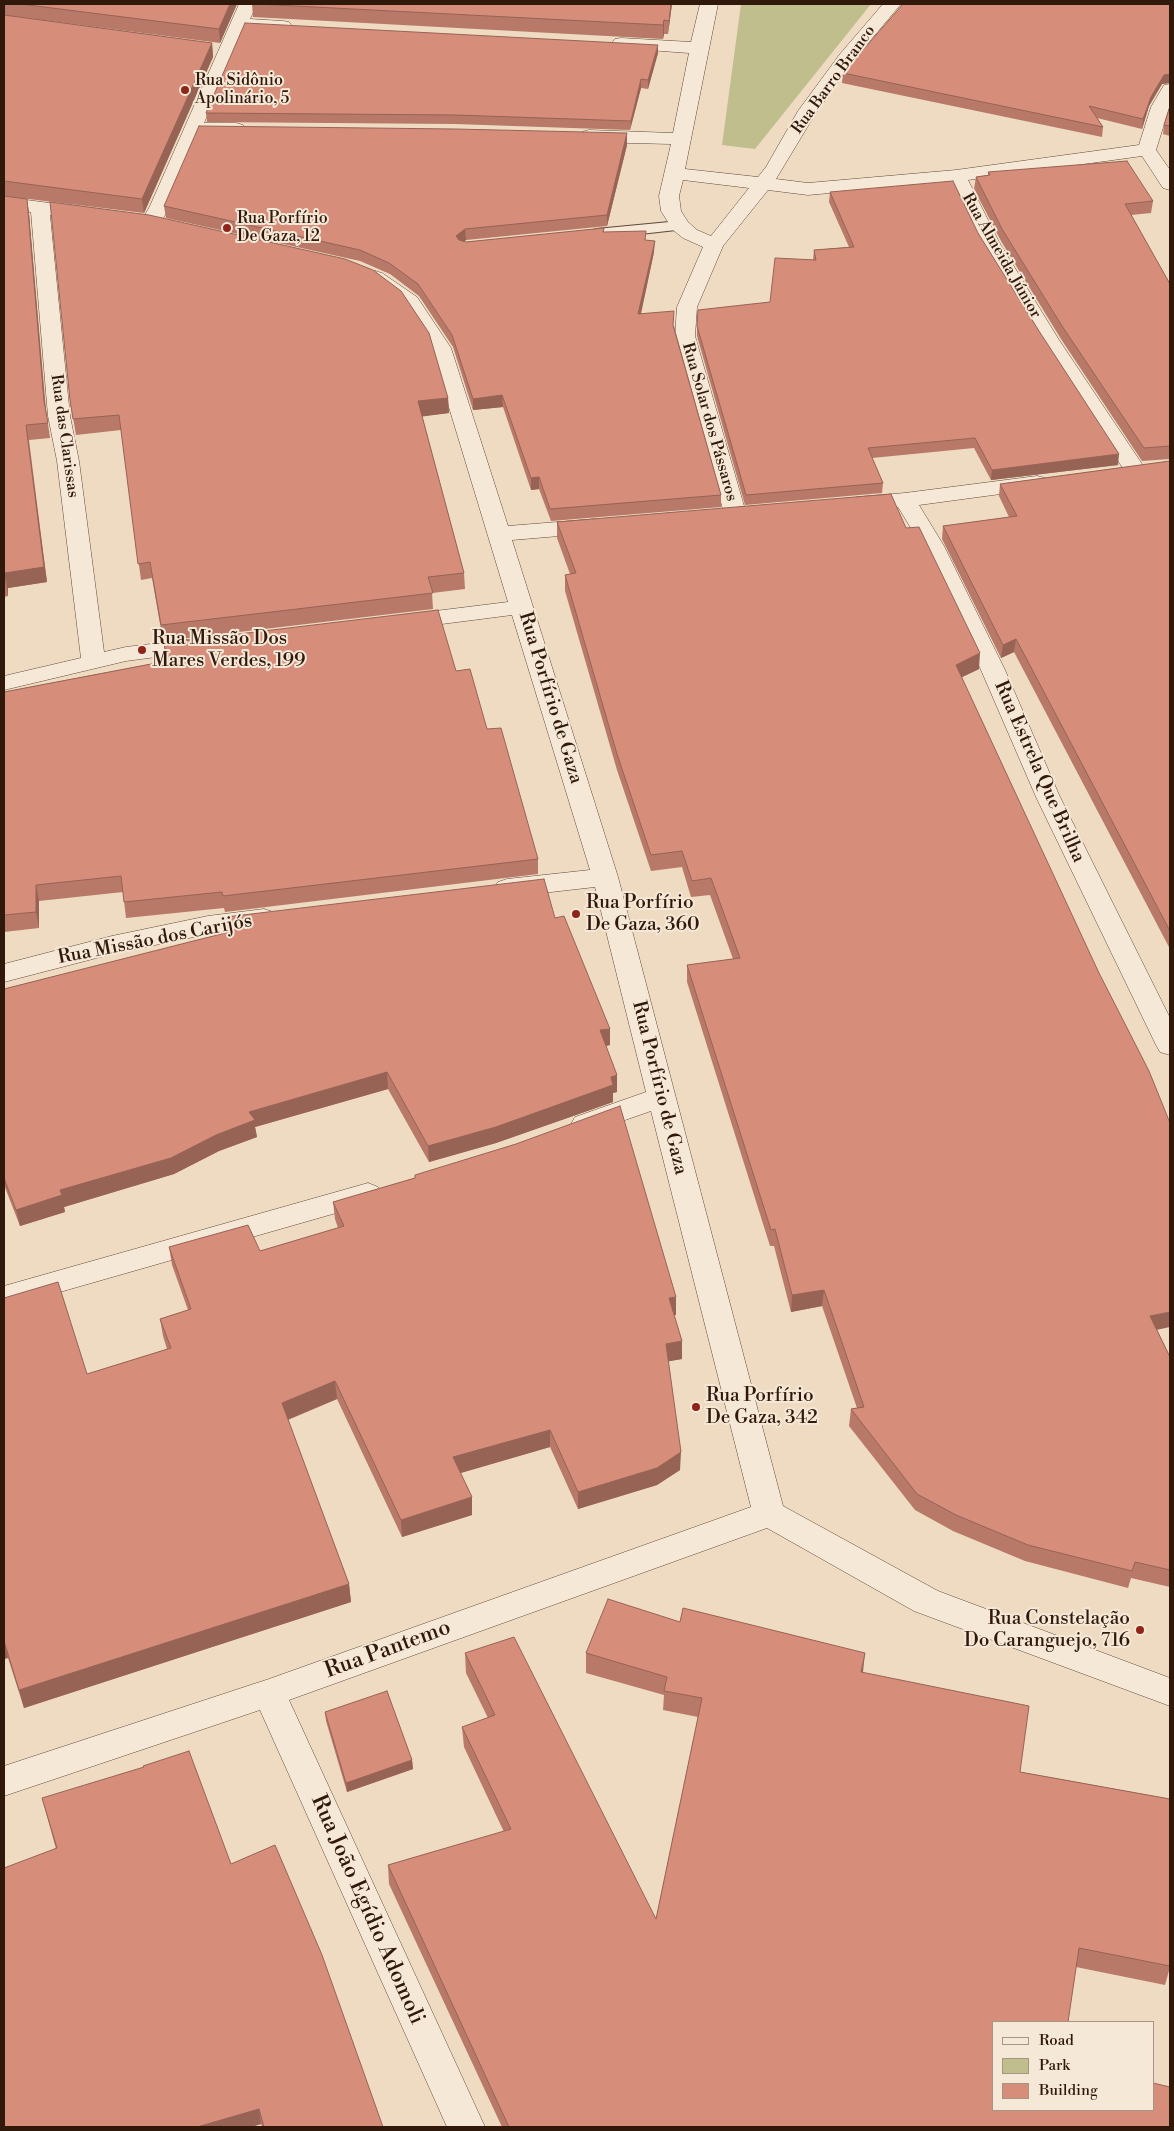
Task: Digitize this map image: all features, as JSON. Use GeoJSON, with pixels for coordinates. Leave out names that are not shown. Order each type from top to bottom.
{"type":"FeatureCollection","features":[{"type":"Feature","properties":{"kind":"street"},"geometry":{"type":"LineString","coordinates":[[151,222],[160,206],[192,129],[219,50],[240,24],[248,4]]}},
{"type":"Feature","properties":{"kind":"street"},"geometry":{"type":"LineString","coordinates":[[709,4],[669,196],[671,211],[680,226],[690,234],[714,245]]}},
{"type":"Feature","properties":{"kind":"street","name":"Rua Barro Branco"},"geometry":{"type":"LineString","coordinates":[[714,245],[774,169],[810,108],[846,58],[892,4]]}},
{"type":"Feature","properties":{"kind":"street"},"geometry":{"type":"LineString","coordinates":[[240,24],[300,27]]}},
{"type":"Feature","properties":{"kind":"street"},"geometry":{"type":"LineString","coordinates":[[609,43],[699,48]]}},
{"type":"Feature","properties":{"kind":"street"},"geometry":{"type":"LineString","coordinates":[[1170,89],[1160,107],[1147,150],[1170,184]]}},
{"type":"Feature","properties":{"kind":"street"},"geometry":{"type":"LineString","coordinates":[[192,129],[250,130]]}},
{"type":"Feature","properties":{"kind":"street"},"geometry":{"type":"LineString","coordinates":[[574,136],[682,139]]}},
{"type":"Feature","properties":{"kind":"street","name":"Rua Almeida Júnior"},"geometry":{"type":"LineString","coordinates":[[1134,470],[1049,340],[994,250],[956,176],[1147,150]]}},
{"type":"Feature","properties":{"kind":"street"},"geometry":{"type":"LineString","coordinates":[[675,174],[808,189],[956,176]]}},
{"type":"Feature","properties":{"kind":"street"},"geometry":{"type":"LineString","coordinates":[[4,203],[105,216]]}},
{"type":"Feature","properties":{"kind":"street","name":"Rua das Clarissas"},"geometry":{"type":"LineString","coordinates":[[40,208],[59,416],[68,461],[93,662]]}},
{"type":"Feature","properties":{"kind":"street","name":"Rua Solar dos Pássaros"},"geometry":{"type":"LineString","coordinates":[[714,245],[687,307],[685,336],[735,514]]}},
{"type":"Feature","properties":{"kind":"street","name":"Rua Porfírio de Gaza"},"geometry":{"type":"LineString","coordinates":[[353,267],[382,280],[410,301],[441,348],[605,877],[769,1514]]}},
{"type":"Feature","properties":{"kind":"street"},"geometry":{"type":"LineString","coordinates":[[839,505],[905,500],[1058,480]]}},
{"type":"Feature","properties":{"kind":"street","name":"Rua Estrela Que Brilha"},"geometry":{"type":"LineString","coordinates":[[905,500],[933,546],[993,670],[1048,797],[1170,1045]]}},
{"type":"Feature","properties":{"kind":"street"},"geometry":{"type":"LineString","coordinates":[[498,534],[617,524]]}},
{"type":"Feature","properties":{"kind":"street"},"geometry":{"type":"LineString","coordinates":[[383,625],[521,608]]}},
{"type":"Feature","properties":{"kind":"street"},"geometry":{"type":"LineString","coordinates":[[4,683],[126,654],[220,643]]}},
{"type":"Feature","properties":{"kind":"street"},"geometry":{"type":"LineString","coordinates":[[480,892],[605,877]]}},
{"type":"Feature","properties":{"kind":"street","name":"Rua Missão dos Carijós"},"geometry":{"type":"LineString","coordinates":[[4,973],[112,945],[208,926],[285,915]]}},
{"type":"Feature","properties":{"kind":"street"},"geometry":{"type":"LineString","coordinates":[[561,1133],[661,1097]]}},
{"type":"Feature","properties":{"kind":"street"},"geometry":{"type":"LineString","coordinates":[[4,1296],[393,1187]]}},
{"type":"Feature","properties":{"kind":"street"},"geometry":{"type":"LineString","coordinates":[[769,1514],[926,1600],[1170,1692]]}},
{"type":"Feature","properties":{"kind":"street","name":"Rua Pantemo"},"geometry":{"type":"LineString","coordinates":[[4,1781],[269,1693],[769,1514]]}},
{"type":"Feature","properties":{"kind":"street","name":"Rua João Egídio Adomoli"},"geometry":{"type":"LineString","coordinates":[[269,1693],[466,2127]]}},
{"type":"Feature","properties":{"kind":"lane"},"geometry":{"type":"LineString","coordinates":[[584,236],[680,226]]}},
{"type":"Feature","properties":{"kind":"green space"},"geometry":{"type":"Polygon","coordinates":[[[741,4],[871,4],[755,149],[722,145],[741,4]]]}},
{"type":"Feature","properties":{"kind":"building"},"geometry":{"type":"Polygon","coordinates":[[[20,4],[230,4],[219,29],[20,4]]]}},
{"type":"Feature","properties":{"kind":"building"},"geometry":{"type":"Polygon","coordinates":[[[256,4],[671,4],[669,21],[664,20],[663,25],[256,4]]]}},
{"type":"Feature","properties":{"kind":"building"},"geometry":{"type":"Polygon","coordinates":[[[903,4],[1170,4],[1170,74],[1164,75],[1151,97],[1143,119],[1089,106],[1103,127],[843,73],[903,4]]]}},
{"type":"Feature","properties":{"kind":"building"},"geometry":{"type":"Polygon","coordinates":[[[4,15],[212,43],[142,199],[4,181],[4,15]]]}},
{"type":"Feature","properties":{"kind":"building"},"geometry":{"type":"Polygon","coordinates":[[[245,23],[658,45],[648,80],[641,79],[631,121],[455,115],[206,113],[245,23]]]}},
{"type":"Feature","properties":{"kind":"building"},"geometry":{"type":"Polygon","coordinates":[[[1170,106],[1170,126],[1164,125],[1170,106]]]}},
{"type":"Feature","properties":{"kind":"building"},"geometry":{"type":"Polygon","coordinates":[[[199,126],[627,133],[607,215],[465,229],[456,236],[459,240],[466,242],[604,228],[603,232],[646,231],[645,240],[655,241],[638,314],[674,311],[673,325],[721,495],[550,509],[539,477],[531,478],[502,395],[473,399],[452,335],[418,284],[389,263],[360,250],[164,206],[199,126]]]}},
{"type":"Feature","properties":{"kind":"building"},"geometry":{"type":"Polygon","coordinates":[[[1127,161],[1153,201],[1125,204],[1170,284],[1170,446],[1144,448],[1062,326],[1002,229],[976,177],[990,175],[988,172],[1127,161]]]}},
{"type":"Feature","properties":{"kind":"building"},"geometry":{"type":"Polygon","coordinates":[[[953,181],[978,233],[1119,454],[992,470],[975,438],[868,448],[883,483],[746,495],[697,326],[698,310],[770,302],[775,258],[816,260],[814,250],[854,247],[830,192],[953,181]]]}},
{"type":"Feature","properties":{"kind":"building"},"geometry":{"type":"Polygon","coordinates":[[[4,196],[27,199],[44,401],[48,423],[26,425],[44,567],[5,573],[6,581],[4,581],[4,196]]]}},
{"type":"Feature","properties":{"kind":"building"},"geometry":{"type":"Polygon","coordinates":[[[50,202],[149,215],[345,259],[373,270],[401,291],[429,333],[448,398],[418,401],[464,573],[428,577],[433,593],[161,625],[150,562],[138,564],[119,415],[73,419],[50,202]]]}},
{"type":"Feature","properties":{"kind":"building"},"geometry":{"type":"Polygon","coordinates":[[[1170,461],[1170,931],[1016,639],[1003,645],[943,526],[1017,516],[1000,484],[1170,461]]]}},
{"type":"Feature","properties":{"kind":"building"},"geometry":{"type":"Polygon","coordinates":[[[891,494],[906,528],[919,527],[980,653],[956,665],[1099,973],[1149,1071],[1170,1123],[1170,1312],[1150,1316],[1170,1357],[1170,1570],[1135,1562],[1132,1571],[1028,1545],[956,1515],[917,1494],[851,1409],[864,1407],[824,1290],[792,1295],[775,1229],[771,1230],[687,965],[740,958],[711,878],[692,881],[682,851],[651,855],[617,754],[565,575],[576,573],[557,522],[891,494]]]}},
{"type":"Feature","properties":{"kind":"building"},"geometry":{"type":"Polygon","coordinates":[[[438,610],[456,671],[470,669],[487,729],[501,728],[538,859],[223,896],[222,892],[124,902],[121,876],[36,885],[36,912],[4,915],[4,692],[167,661],[164,643],[438,610]]]}},
{"type":"Feature","properties":{"kind":"building"},"geometry":{"type":"Polygon","coordinates":[[[544,879],[555,918],[564,916],[610,1029],[600,1030],[617,1075],[611,1077],[613,1085],[496,1127],[428,1146],[387,1072],[249,1112],[255,1120],[216,1135],[171,1158],[60,1190],[62,1195],[16,1210],[4,1178],[4,989],[229,932],[226,917],[544,879]]]}},
{"type":"Feature","properties":{"kind":"building"},"geometry":{"type":"Polygon","coordinates":[[[620,1106],[676,1297],[669,1298],[682,1341],[666,1344],[681,1452],[657,1468],[578,1492],[550,1430],[453,1457],[472,1497],[401,1520],[335,1381],[282,1403],[349,1584],[19,1690],[4,1641],[4,1298],[58,1282],[87,1374],[171,1348],[160,1319],[191,1309],[169,1247],[248,1225],[260,1251],[344,1226],[333,1202],[415,1178],[415,1175],[516,1144],[620,1106]]]}},
{"type":"Feature","properties":{"kind":"building"},"geometry":{"type":"Polygon","coordinates":[[[608,1599],[680,1622],[683,1608],[865,1653],[861,1672],[1029,1706],[1020,1772],[1170,1799],[1170,1966],[1079,1948],[1068,2021],[992,2021],[992,2111],[1154,2111],[1154,2083],[1170,2087],[1170,2127],[509,2127],[388,1865],[511,1829],[462,1727],[495,1715],[465,1653],[514,1637],[656,1919],[702,1698],[664,1691],[667,1677],[586,1653],[608,1599]]]}},
{"type":"Feature","properties":{"kind":"building"},"geometry":{"type":"Polygon","coordinates":[[[387,1691],[412,1760],[346,1783],[325,1712],[387,1691]]]}},
{"type":"Feature","properties":{"kind":"building"},"geometry":{"type":"Polygon","coordinates":[[[189,1751],[231,1864],[275,1845],[322,1955],[383,2127],[264,2127],[259,2109],[197,2127],[4,2127],[4,1868],[57,1848],[42,1798],[144,1767],[189,1751]]]}},
{"type":"Feature","properties":{"kind":"place","name":"Rua Sidônio Apolinário, 5"},"geometry":{"type":"Point","coordinates":[185,90]}},
{"type":"Feature","properties":{"kind":"place","name":"Rua Porfírio De Gaza, 12"},"geometry":{"type":"Point","coordinates":[227,228]}},
{"type":"Feature","properties":{"kind":"place","name":"Rua Missão Dos Mares Verdes, 199"},"geometry":{"type":"Point","coordinates":[142,650]}},
{"type":"Feature","properties":{"kind":"place","name":"Rua Porfírio De Gaza, 360"},"geometry":{"type":"Point","coordinates":[576,914]}},
{"type":"Feature","properties":{"kind":"place","name":"Rua Porfírio De Gaza, 342"},"geometry":{"type":"Point","coordinates":[696,1407]}},
{"type":"Feature","properties":{"kind":"place","name":"Rua Constelação Do Caranguejo, 716"},"geometry":{"type":"Point","coordinates":[1140,1630]}}]}
